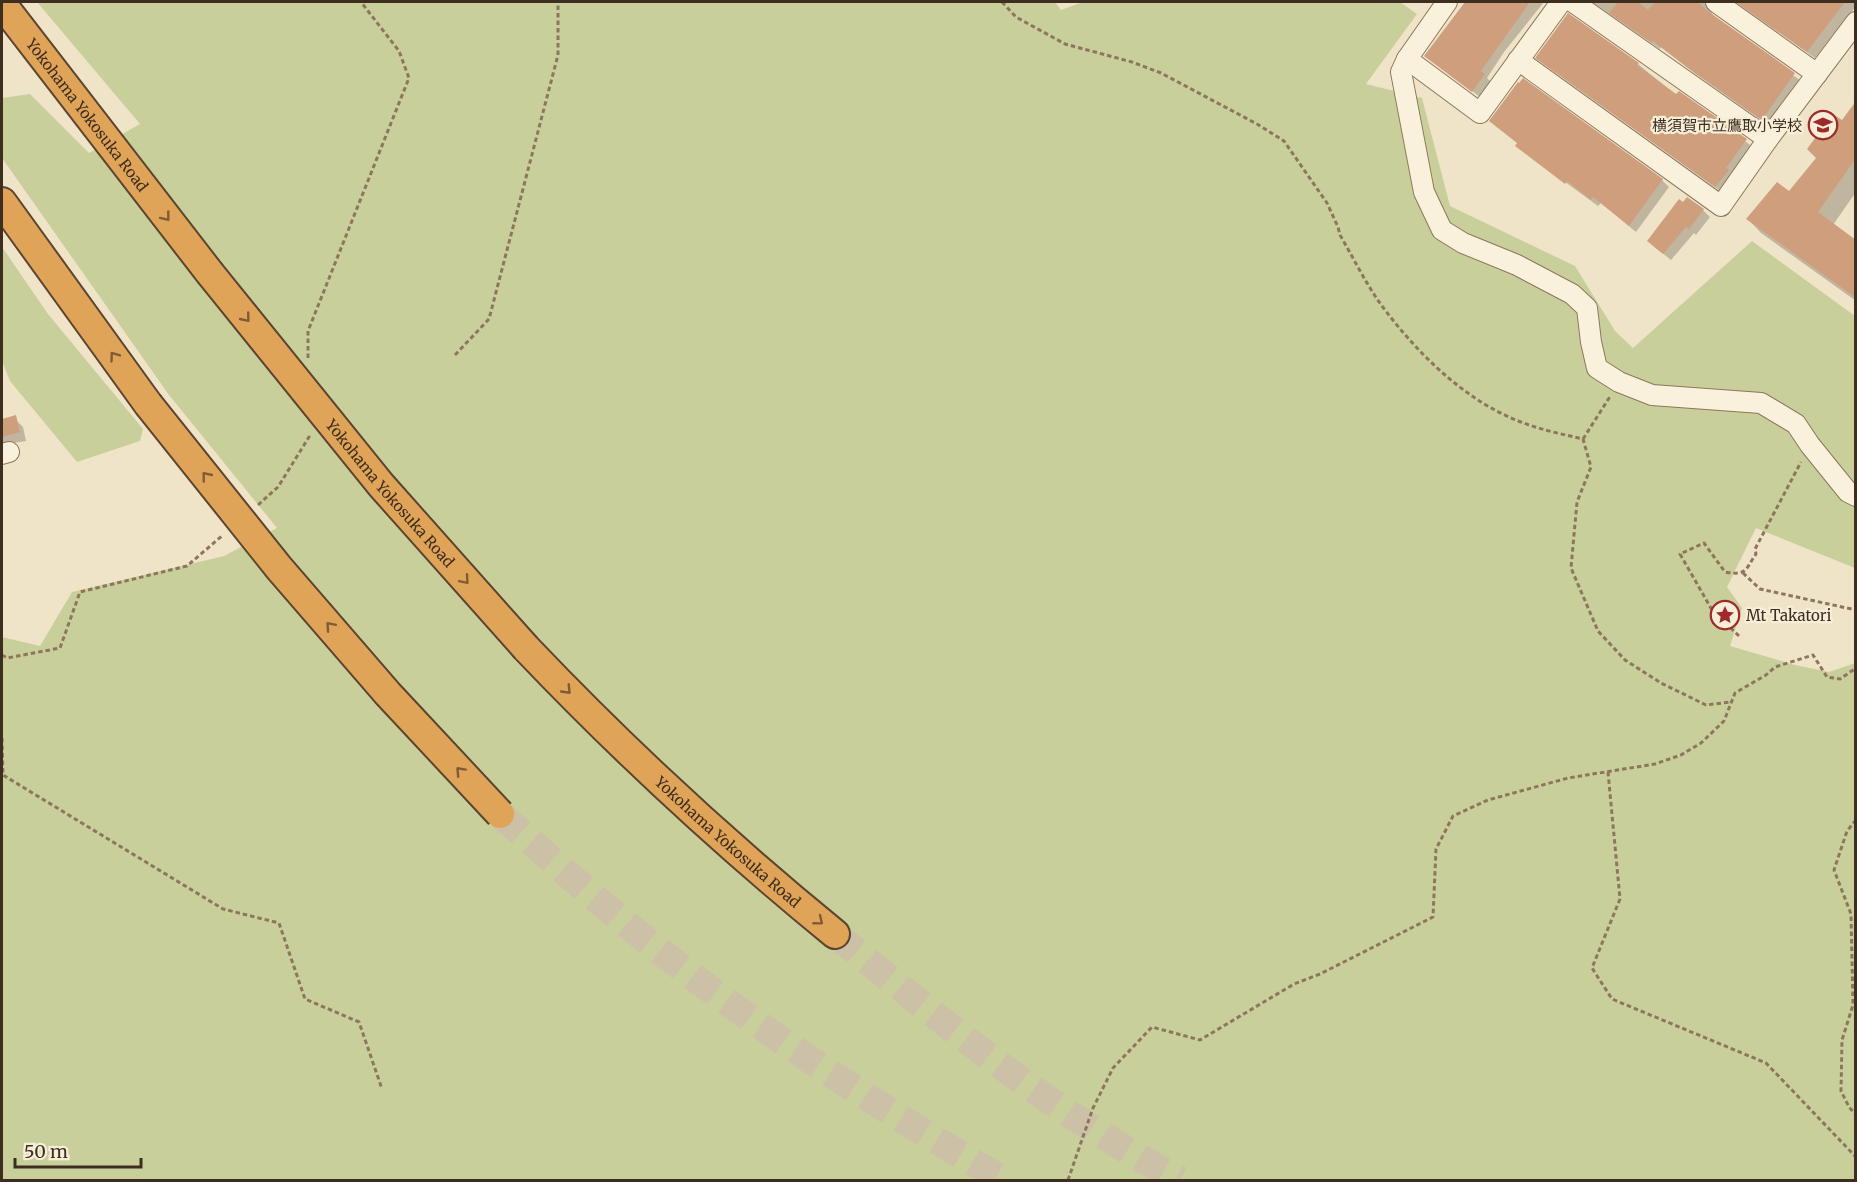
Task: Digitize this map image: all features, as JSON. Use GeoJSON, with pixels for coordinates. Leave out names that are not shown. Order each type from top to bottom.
{"type":"FeatureCollection","features":[{"type":"Feature","properties":{"kind":"highway","name":"Yokohama Yokosuka Road"},"geometry":{"type":"LineString","coordinates":[[2,4],[209,272],[381,485],[526,648],[660,782],[771,882],[835,934]]}},
{"type":"Feature","properties":{"kind":"highway"},"geometry":{"type":"LineString","coordinates":[[2,202],[148,404],[287,577],[388,694],[500,814]]}},
{"type":"Feature","properties":{"kind":"street"},"geometry":{"type":"LineString","coordinates":[[1404,65],[1480,112],[1561,2]]}},
{"type":"Feature","properties":{"kind":"street"},"geometry":{"type":"LineString","coordinates":[[1573,2],[1768,139]]}},
{"type":"Feature","properties":{"kind":"street"},"geometry":{"type":"LineString","coordinates":[[1716,2],[1817,75]]}},
{"type":"Feature","properties":{"kind":"street"},"geometry":{"type":"LineString","coordinates":[[1443,3],[1404,65],[1424,192],[1442,231],[1572,294],[1587,308],[1597,368],[1619,382],[1652,395],[1761,403],[1797,424],[1810,445],[1848,492],[1856,496]]}},
{"type":"Feature","properties":{"kind":"street"},"geometry":{"type":"LineString","coordinates":[[1518,60],[1721,206],[1856,22]]}},
{"type":"Feature","properties":{"kind":"path"},"geometry":{"type":"LineString","coordinates":[[455,355],[489,319],[558,54],[558,2]]}},
{"type":"Feature","properties":{"kind":"path"},"geometry":{"type":"LineString","coordinates":[[1002,2],[1016,17],[1065,44],[1132,62],[1161,73],[1257,124],[1284,141],[1327,203],[1340,235],[1381,304],[1407,338],[1441,370],[1492,409],[1521,422],[1583,440]]}},
{"type":"Feature","properties":{"kind":"path"},"geometry":{"type":"LineString","coordinates":[[1619,382],[1583,440],[1591,468],[1577,502],[1571,568],[1598,631],[1625,660],[1661,683],[1706,705],[1731,702]]}},
{"type":"Feature","properties":{"kind":"path"},"geometry":{"type":"LineString","coordinates":[[1739,636],[1712,610],[1680,554],[1704,543],[1725,572],[1743,573],[1756,554],[1755,549],[1810,445]]}},
{"type":"Feature","properties":{"kind":"path"},"geometry":{"type":"LineString","coordinates":[[1743,573],[1760,589],[1856,610]]}},
{"type":"Feature","properties":{"kind":"path"},"geometry":{"type":"LineString","coordinates":[[1068,1180],[1093,1108],[1113,1068],[1152,1027],[1200,1040],[1294,984],[1320,974],[1433,917],[1436,849],[1453,816],[1488,800],[1568,778],[1656,764],[1681,755],[1701,743],[1724,721],[1735,693],[1766,675],[1775,667],[1813,655],[1827,677],[1839,679],[1855,668]]}},
{"type":"Feature","properties":{"kind":"path"},"geometry":{"type":"LineString","coordinates":[[2,738],[3,775],[223,909],[279,924],[305,999],[359,1022],[382,1089]]}},
{"type":"Feature","properties":{"kind":"path"},"geometry":{"type":"LineString","coordinates":[[1608,772],[1620,899],[1592,968],[1612,999],[1766,1064],[1856,1157]]}},
{"type":"Feature","properties":{"kind":"path"},"geometry":{"type":"LineString","coordinates":[[1856,820],[1847,831],[1834,870],[1851,914],[1853,1005],[1842,1040],[1841,1091],[1856,1115]]}},
{"type":"Feature","properties":{"kind":"green space"},"geometry":{"type":"Polygon","coordinates":[[[37,2],[1055,2],[1061,10],[1083,2],[1400,2],[1417,14],[1366,84],[1422,98],[1450,206],[1575,266],[1615,331],[1633,348],[1752,241],[1855,316],[1855,568],[1756,528],[1727,587],[1742,608],[1730,646],[1795,665],[1829,672],[1855,663],[1855,1180],[2,1180],[2,637],[40,646],[72,592],[224,556],[277,528],[169,395],[2,158],[2,98],[30,94],[89,153],[140,124],[37,2]]]}},
{"type":"Feature","properties":{"kind":"green space"},"geometry":{"type":"Polygon","coordinates":[[[2,247],[48,314],[143,429],[140,441],[77,462],[10,381],[2,361],[2,247]]]}},
{"type":"Feature","properties":{"kind":"building"},"geometry":{"type":"Polygon","coordinates":[[[1465,2],[1530,2],[1481,71],[1485,74],[1472,92],[1424,56],[1465,2]]]}},
{"type":"Feature","properties":{"kind":"building"},"geometry":{"type":"Polygon","coordinates":[[[1618,2],[1638,2],[1648,10],[1655,2],[1698,2],[1795,73],[1762,120],[1653,41],[1652,43],[1609,13],[1618,2]]]}},
{"type":"Feature","properties":{"kind":"building"},"geometry":{"type":"Polygon","coordinates":[[[1736,2],[1845,2],[1807,52],[1736,2]]]}},
{"type":"Feature","properties":{"kind":"building"},"geometry":{"type":"Polygon","coordinates":[[[1568,13],[1639,63],[1637,65],[1676,94],[1679,91],[1747,139],[1726,168],[1729,170],[1715,187],[1535,58],[1568,13]]]}},
{"type":"Feature","properties":{"kind":"building"},"geometry":{"type":"Polygon","coordinates":[[[1523,78],[1663,179],[1629,226],[1593,197],[1591,200],[1567,181],[1565,184],[1515,146],[1517,143],[1489,121],[1523,78]]]}},
{"type":"Feature","properties":{"kind":"building"},"geometry":{"type":"Polygon","coordinates":[[[1856,101],[1856,158],[1818,212],[1856,240],[1856,298],[1746,219],[1777,182],[1789,191],[1816,158],[1807,149],[1833,114],[1842,120],[1856,101]]]}},
{"type":"Feature","properties":{"kind":"building"},"geometry":{"type":"Polygon","coordinates":[[[1687,197],[1704,209],[1689,229],[1686,227],[1663,254],[1647,241],[1679,199],[1683,202],[1687,197]]]}},
{"type":"Feature","properties":{"kind":"building"},"geometry":{"type":"Polygon","coordinates":[[[16,415],[20,432],[2,437],[2,419],[16,415]]]}},
{"type":"Feature","properties":{"kind":"tunnel"},"geometry":{"type":"LineString","coordinates":[[500,814],[618,917],[729,1003],[844,1082],[1003,1180]]}},
{"type":"Feature","properties":{"kind":"tunnel"},"geometry":{"type":"LineString","coordinates":[[835,934],[959,1034],[1045,1097],[1134,1154],[1180,1180]]}},
{"type":"Feature","properties":{"kind":"place","name":"横須賀市立鷹取小学校"},"geometry":{"type":"Point","coordinates":[1823,125]}},
{"type":"Feature","properties":{"kind":"place","name":"Mt Takatori"},"geometry":{"type":"Point","coordinates":[1725,615]}}]}
